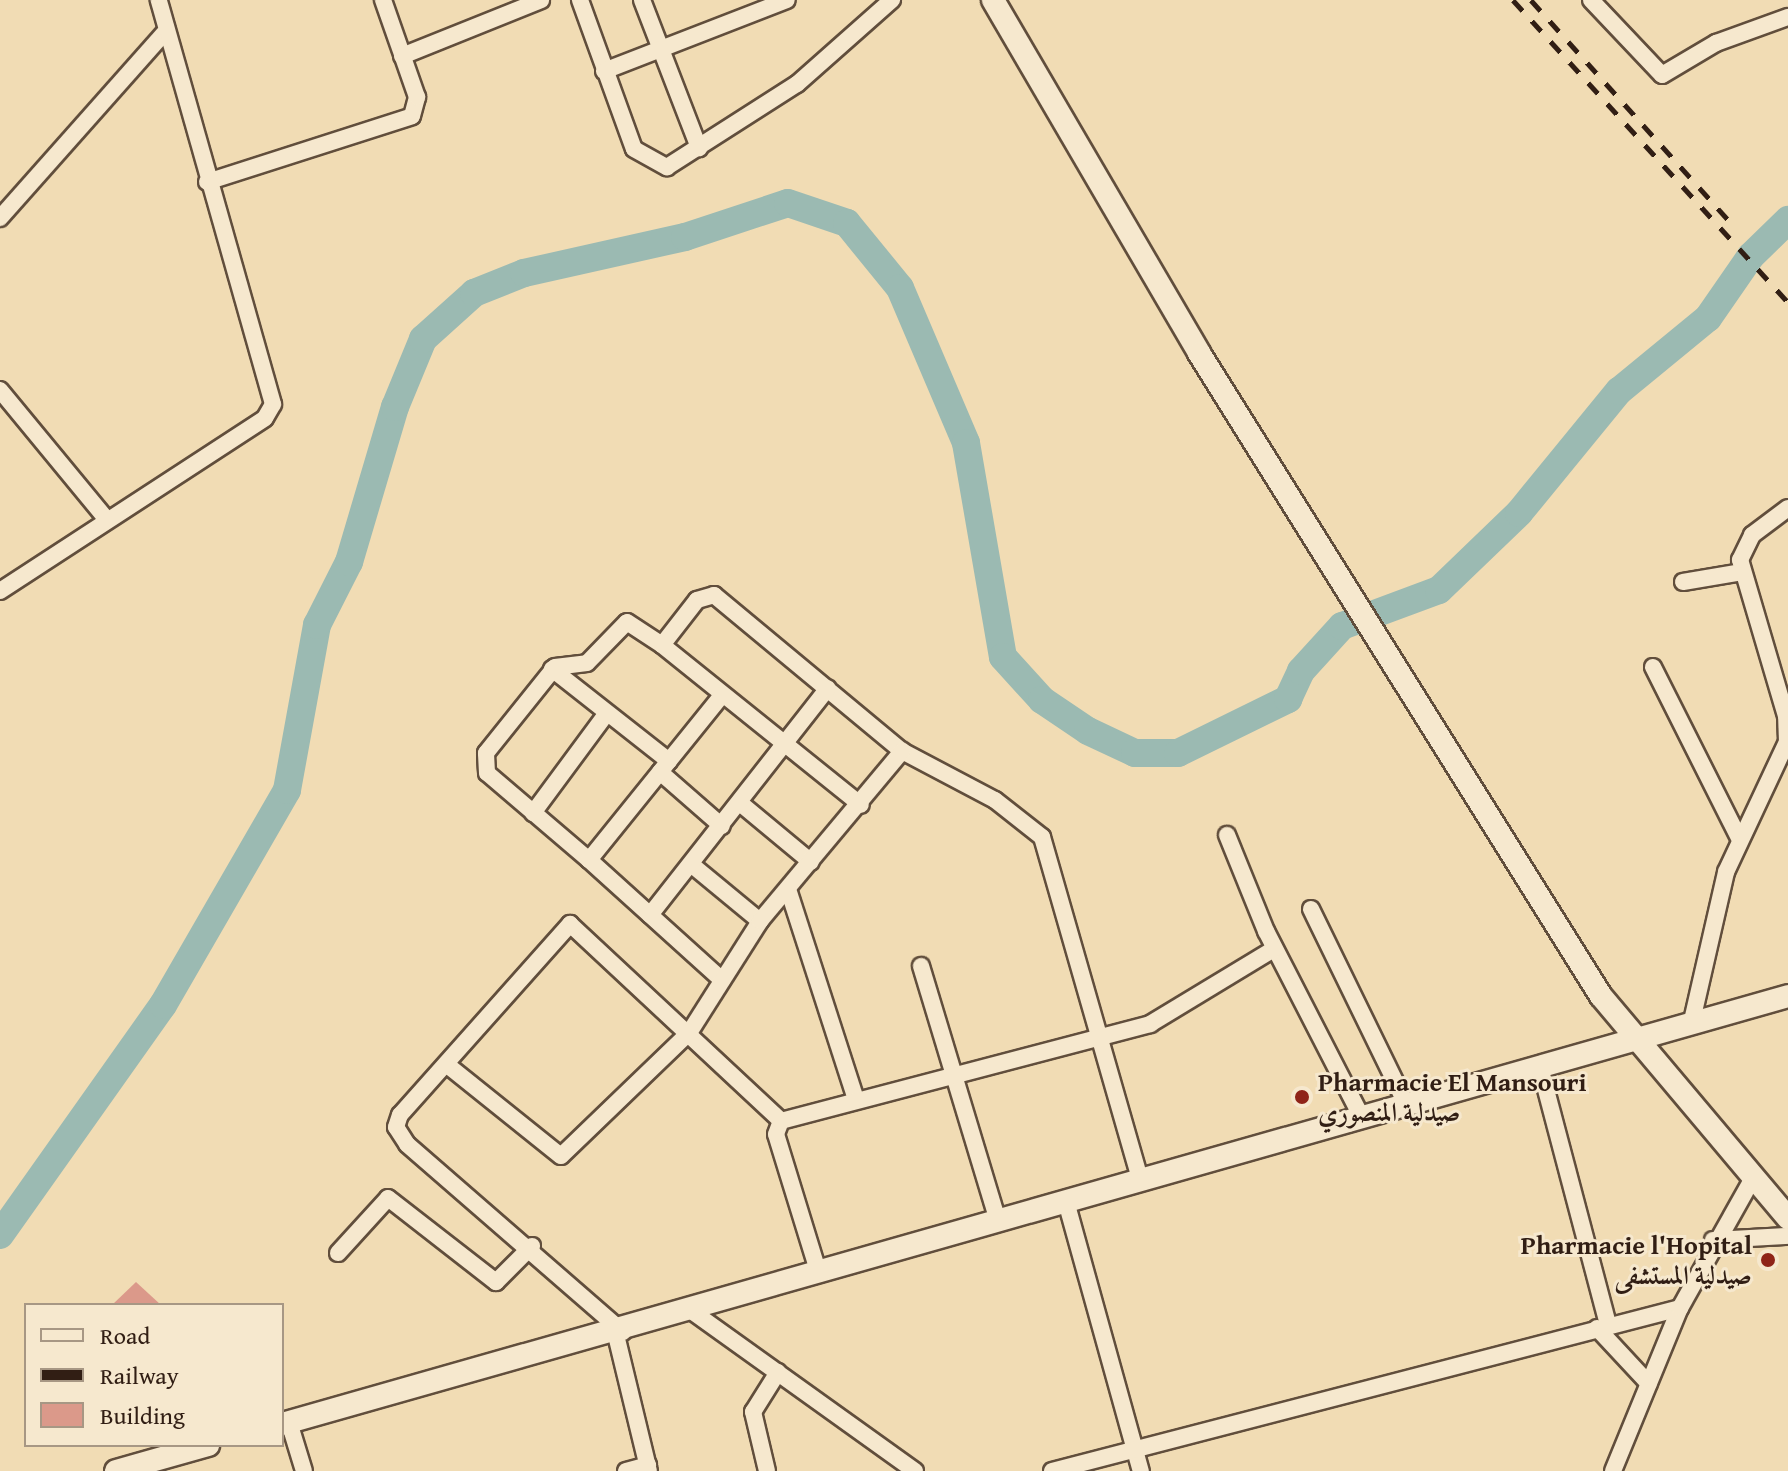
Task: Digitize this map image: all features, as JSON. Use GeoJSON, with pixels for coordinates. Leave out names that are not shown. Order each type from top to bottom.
{"type":"FeatureCollection","features":[{"type":"Feature","properties":{"kind":"main road"},"geometry":{"type":"LineString","coordinates":[[993,0],[1199,353],[1326,551],[1601,996],[1788,1218]]}},
{"type":"Feature","properties":{"kind":"main road"},"geometry":{"type":"LineString","coordinates":[[285,1423],[620,1334],[998,1221],[1067,1205],[1360,1114],[1637,1041],[1788,996]]}},
{"type":"Feature","properties":{"kind":"main road"},"geometry":{"type":"LineString","coordinates":[[116,1471],[201,1447]]}},
{"type":"Feature","properties":{"kind":"street"},"geometry":{"type":"LineString","coordinates":[[0,591],[265,418],[273,404],[164,33],[159,0]]}},
{"type":"Feature","properties":{"kind":"street"},"geometry":{"type":"LineString","coordinates":[[207,182],[412,116],[417,97],[383,0]]}},
{"type":"Feature","properties":{"kind":"street"},"geometry":{"type":"LineString","coordinates":[[402,56],[541,0]]}},
{"type":"Feature","properties":{"kind":"street"},"geometry":{"type":"LineString","coordinates":[[580,0],[604,71],[640,156],[667,167],[797,84],[876,6],[892,0]]}},
{"type":"Feature","properties":{"kind":"street"},"geometry":{"type":"LineString","coordinates":[[642,0],[659,51],[699,148]]}},
{"type":"Feature","properties":{"kind":"street"},"geometry":{"type":"LineString","coordinates":[[604,71],[787,0]]}},
{"type":"Feature","properties":{"kind":"street"},"geometry":{"type":"LineString","coordinates":[[1591,0],[1662,75],[1716,43],[1788,17]]}},
{"type":"Feature","properties":{"kind":"street"},"geometry":{"type":"LineString","coordinates":[[0,218],[164,33]]}},
{"type":"Feature","properties":{"kind":"street"},"geometry":{"type":"LineString","coordinates":[[0,390],[107,520]]}},
{"type":"Feature","properties":{"kind":"street"},"geometry":{"type":"LineString","coordinates":[[1691,1025],[1710,923],[1739,838],[1787,742],[1786,716],[1742,572],[1752,535],[1788,508]]}},
{"type":"Feature","properties":{"kind":"street"},"geometry":{"type":"LineString","coordinates":[[1683,582],[1742,572]]}},
{"type":"Feature","properties":{"kind":"street"},"geometry":{"type":"LineString","coordinates":[[662,645],[697,600],[714,595],[902,751],[995,800],[1042,837],[1141,1182]]}},
{"type":"Feature","properties":{"kind":"street"},"geometry":{"type":"LineString","coordinates":[[722,980],[482,764],[552,669],[587,663],[627,622],[662,645],[861,805]]}},
{"type":"Feature","properties":{"kind":"street"},"geometry":{"type":"LineString","coordinates":[[1653,667],[1739,838]]}},
{"type":"Feature","properties":{"kind":"street"},"geometry":{"type":"LineString","coordinates":[[552,669],[607,713],[722,826]]}},
{"type":"Feature","properties":{"kind":"street"},"geometry":{"type":"LineString","coordinates":[[650,915],[828,688]]}},
{"type":"Feature","properties":{"kind":"street"},"geometry":{"type":"LineString","coordinates":[[589,860],[722,695]]}},
{"type":"Feature","properties":{"kind":"street"},"geometry":{"type":"LineString","coordinates":[[533,813],[607,713]]}},
{"type":"Feature","properties":{"kind":"street"},"geometry":{"type":"LineString","coordinates":[[446,1064],[561,1156],[689,1033],[760,921],[861,805],[902,751]]}},
{"type":"Feature","properties":{"kind":"street"},"geometry":{"type":"LineString","coordinates":[[740,803],[811,862]]}},
{"type":"Feature","properties":{"kind":"street"},"geometry":{"type":"LineString","coordinates":[[1227,835],[1274,949],[1360,1114]]}},
{"type":"Feature","properties":{"kind":"street"},"geometry":{"type":"LineString","coordinates":[[692,865],[760,921]]}},
{"type":"Feature","properties":{"kind":"street"},"geometry":{"type":"LineString","coordinates":[[788,889],[856,1100]]}},
{"type":"Feature","properties":{"kind":"street"},"geometry":{"type":"LineString","coordinates":[[1311,909],[1405,1102]]}},
{"type":"Feature","properties":{"kind":"street"},"geometry":{"type":"LineString","coordinates":[[626,1471],[649,1468],[620,1334],[532,1246],[400,1136],[400,1115],[570,924],[781,1121]]}},
{"type":"Feature","properties":{"kind":"street"},"geometry":{"type":"LineString","coordinates":[[781,1121],[951,1071],[1098,1036],[1184,1009],[1274,949]]}},
{"type":"Feature","properties":{"kind":"street"},"geometry":{"type":"LineString","coordinates":[[921,966],[998,1221]]}},
{"type":"Feature","properties":{"kind":"street"},"geometry":{"type":"LineString","coordinates":[[1540,1067],[1602,1327],[1649,1384]]}},
{"type":"Feature","properties":{"kind":"street"},"geometry":{"type":"LineString","coordinates":[[781,1121],[776,1134],[819,1274]]}},
{"type":"Feature","properties":{"kind":"street"},"geometry":{"type":"LineString","coordinates":[[1613,1471],[1680,1308],[1713,1240],[1753,1178]]}},
{"type":"Feature","properties":{"kind":"street"},"geometry":{"type":"LineString","coordinates":[[338,1253],[388,1198],[496,1282],[532,1246]]}},
{"type":"Feature","properties":{"kind":"street"},"geometry":{"type":"LineString","coordinates":[[1067,1205],[1141,1471]]}},
{"type":"Feature","properties":{"kind":"street"},"geometry":{"type":"LineString","coordinates":[[1713,1240],[1788,1236]]}},
{"type":"Feature","properties":{"kind":"street"},"geometry":{"type":"LineString","coordinates":[[1052,1471],[1134,1447],[1680,1308]]}},
{"type":"Feature","properties":{"kind":"street"},"geometry":{"type":"LineString","coordinates":[[693,1312],[915,1471]]}},
{"type":"Feature","properties":{"kind":"street"},"geometry":{"type":"LineString","coordinates":[[767,1471],[753,1412],[778,1372]]}},
{"type":"Feature","properties":{"kind":"street"},"geometry":{"type":"LineString","coordinates":[[285,1423],[304,1471]]}},
{"type":"Feature","properties":{"kind":"building"},"geometry":{"type":"Polygon","coordinates":[[[136,1282],[159,1303],[114,1303],[136,1282]]]}},
{"type":"Feature","properties":{"kind":"waterway"},"geometry":{"type":"LineString","coordinates":[[0,1235],[163,1005],[287,790],[317,625],[349,562],[395,407],[423,339],[474,293],[524,273],[685,237],[788,203],[847,223],[900,288],[966,443],[1003,657],[1042,700],[1088,731],[1135,753],[1178,753],[1288,699],[1301,671],[1342,626],[1439,590],[1519,513],[1619,391],[1708,318],[1751,256],[1788,220]]}},
{"type":"Feature","properties":{"kind":"railway"},"geometry":{"type":"LineString","coordinates":[[1513,0],[1788,302]]}},
{"type":"Feature","properties":{"kind":"railway"},"geometry":{"type":"LineString","coordinates":[[1531,0],[1729,221]]}},
{"type":"Feature","properties":{"kind":"place","name":"Pharmacie El Mansouri صيدلية المنصوري"},"geometry":{"type":"Point","coordinates":[1302,1097]}},
{"type":"Feature","properties":{"kind":"place","name":"Pharmacie l'Hopital صيدلية المستشفى"},"geometry":{"type":"Point","coordinates":[1768,1260]}}]}
